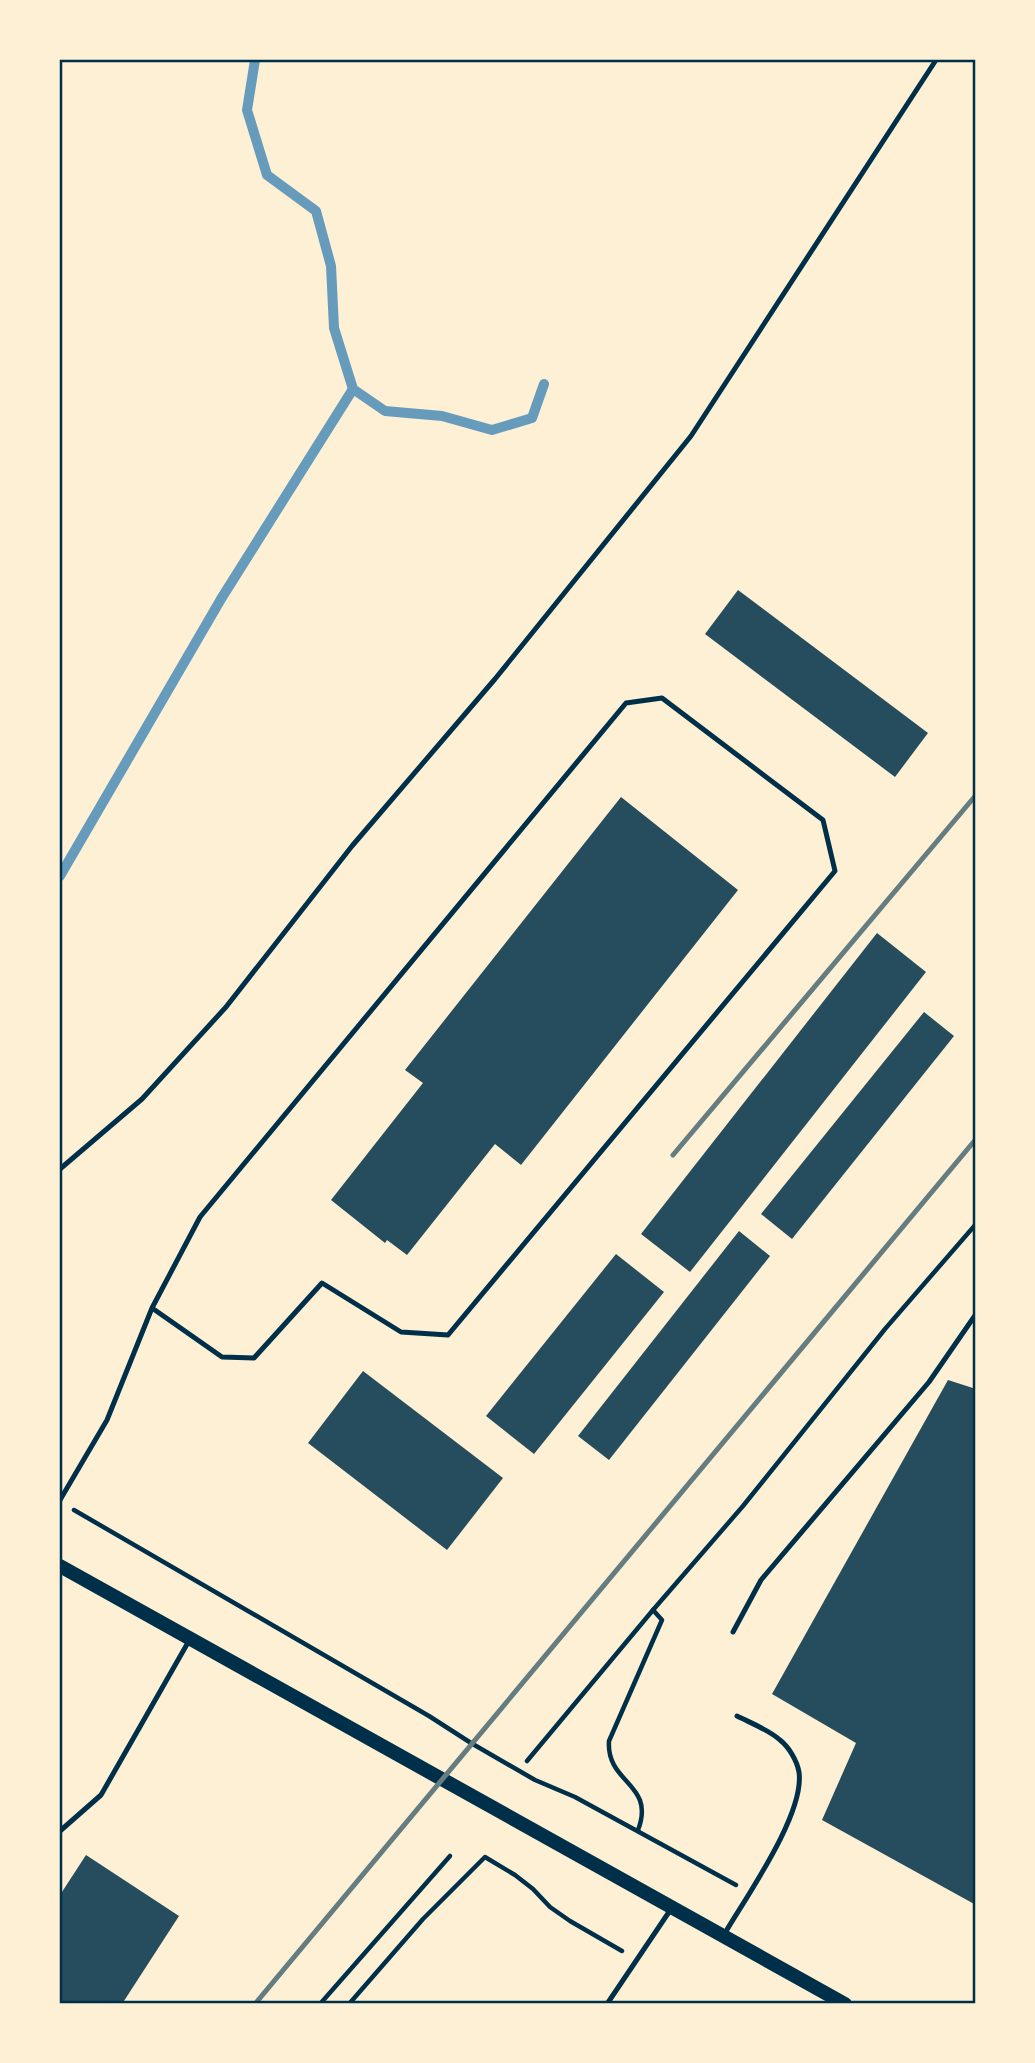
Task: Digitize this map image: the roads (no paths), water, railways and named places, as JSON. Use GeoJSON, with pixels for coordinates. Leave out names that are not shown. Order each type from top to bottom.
{"type":"FeatureCollection","features":[{"type":"Feature","properties":{"kind":"main road"},"geometry":{"type":"LineString","coordinates":[[60,1566],[845,2004]]}},
{"type":"Feature","properties":{"kind":"lane"},"geometry":{"type":"LineString","coordinates":[[60,1169],[142,1099],[226,1007],[352,846],[495,679],[691,436],[936,60]]}},
{"type":"Feature","properties":{"kind":"lane"},"geometry":{"type":"LineString","coordinates":[[60,1500],[107,1419],[152,1307],[200,1217],[626,703],[662,698],[823,820],[835,871],[448,1335],[401,1332],[321,1283],[254,1358],[222,1357],[152,1307]]}},
{"type":"Feature","properties":{"kind":"lane"},"geometry":{"type":"LineString","coordinates":[[733,1632],[761,1580],[929,1382],[975,1314]]}},
{"type":"Feature","properties":{"kind":"lane"},"geometry":{"type":"LineString","coordinates":[[60,1831],[101,1795],[190,1639]]}},
{"type":"Feature","properties":{"kind":"lane"},"geometry":{"type":"LineString","coordinates":[[724,1935],[789,1822],[797,1796],[799,1773],[793,1755],[780,1740],[737,1716]]}},
{"type":"Feature","properties":{"kind":"lane"},"geometry":{"type":"LineString","coordinates":[[607,2004],[673,1907]]}},
{"type":"Feature","properties":{"kind":"waterway"},"geometry":{"type":"LineString","coordinates":[[255,60],[247,110],[267,175],[316,211],[331,266],[334,328],[353,389],[385,411],[442,416],[492,430],[532,418],[544,384]]}},
{"type":"Feature","properties":{"kind":"waterway"},"geometry":{"type":"LineString","coordinates":[[60,876],[221,599],[353,389]]}},
{"type":"Feature","properties":{"kind":"railway"},"geometry":{"type":"LineString","coordinates":[[673,1155],[976,795]]}},
{"type":"Feature","properties":{"kind":"railway"},"geometry":{"type":"LineString","coordinates":[[255,2004],[976,1139]]}}]}
